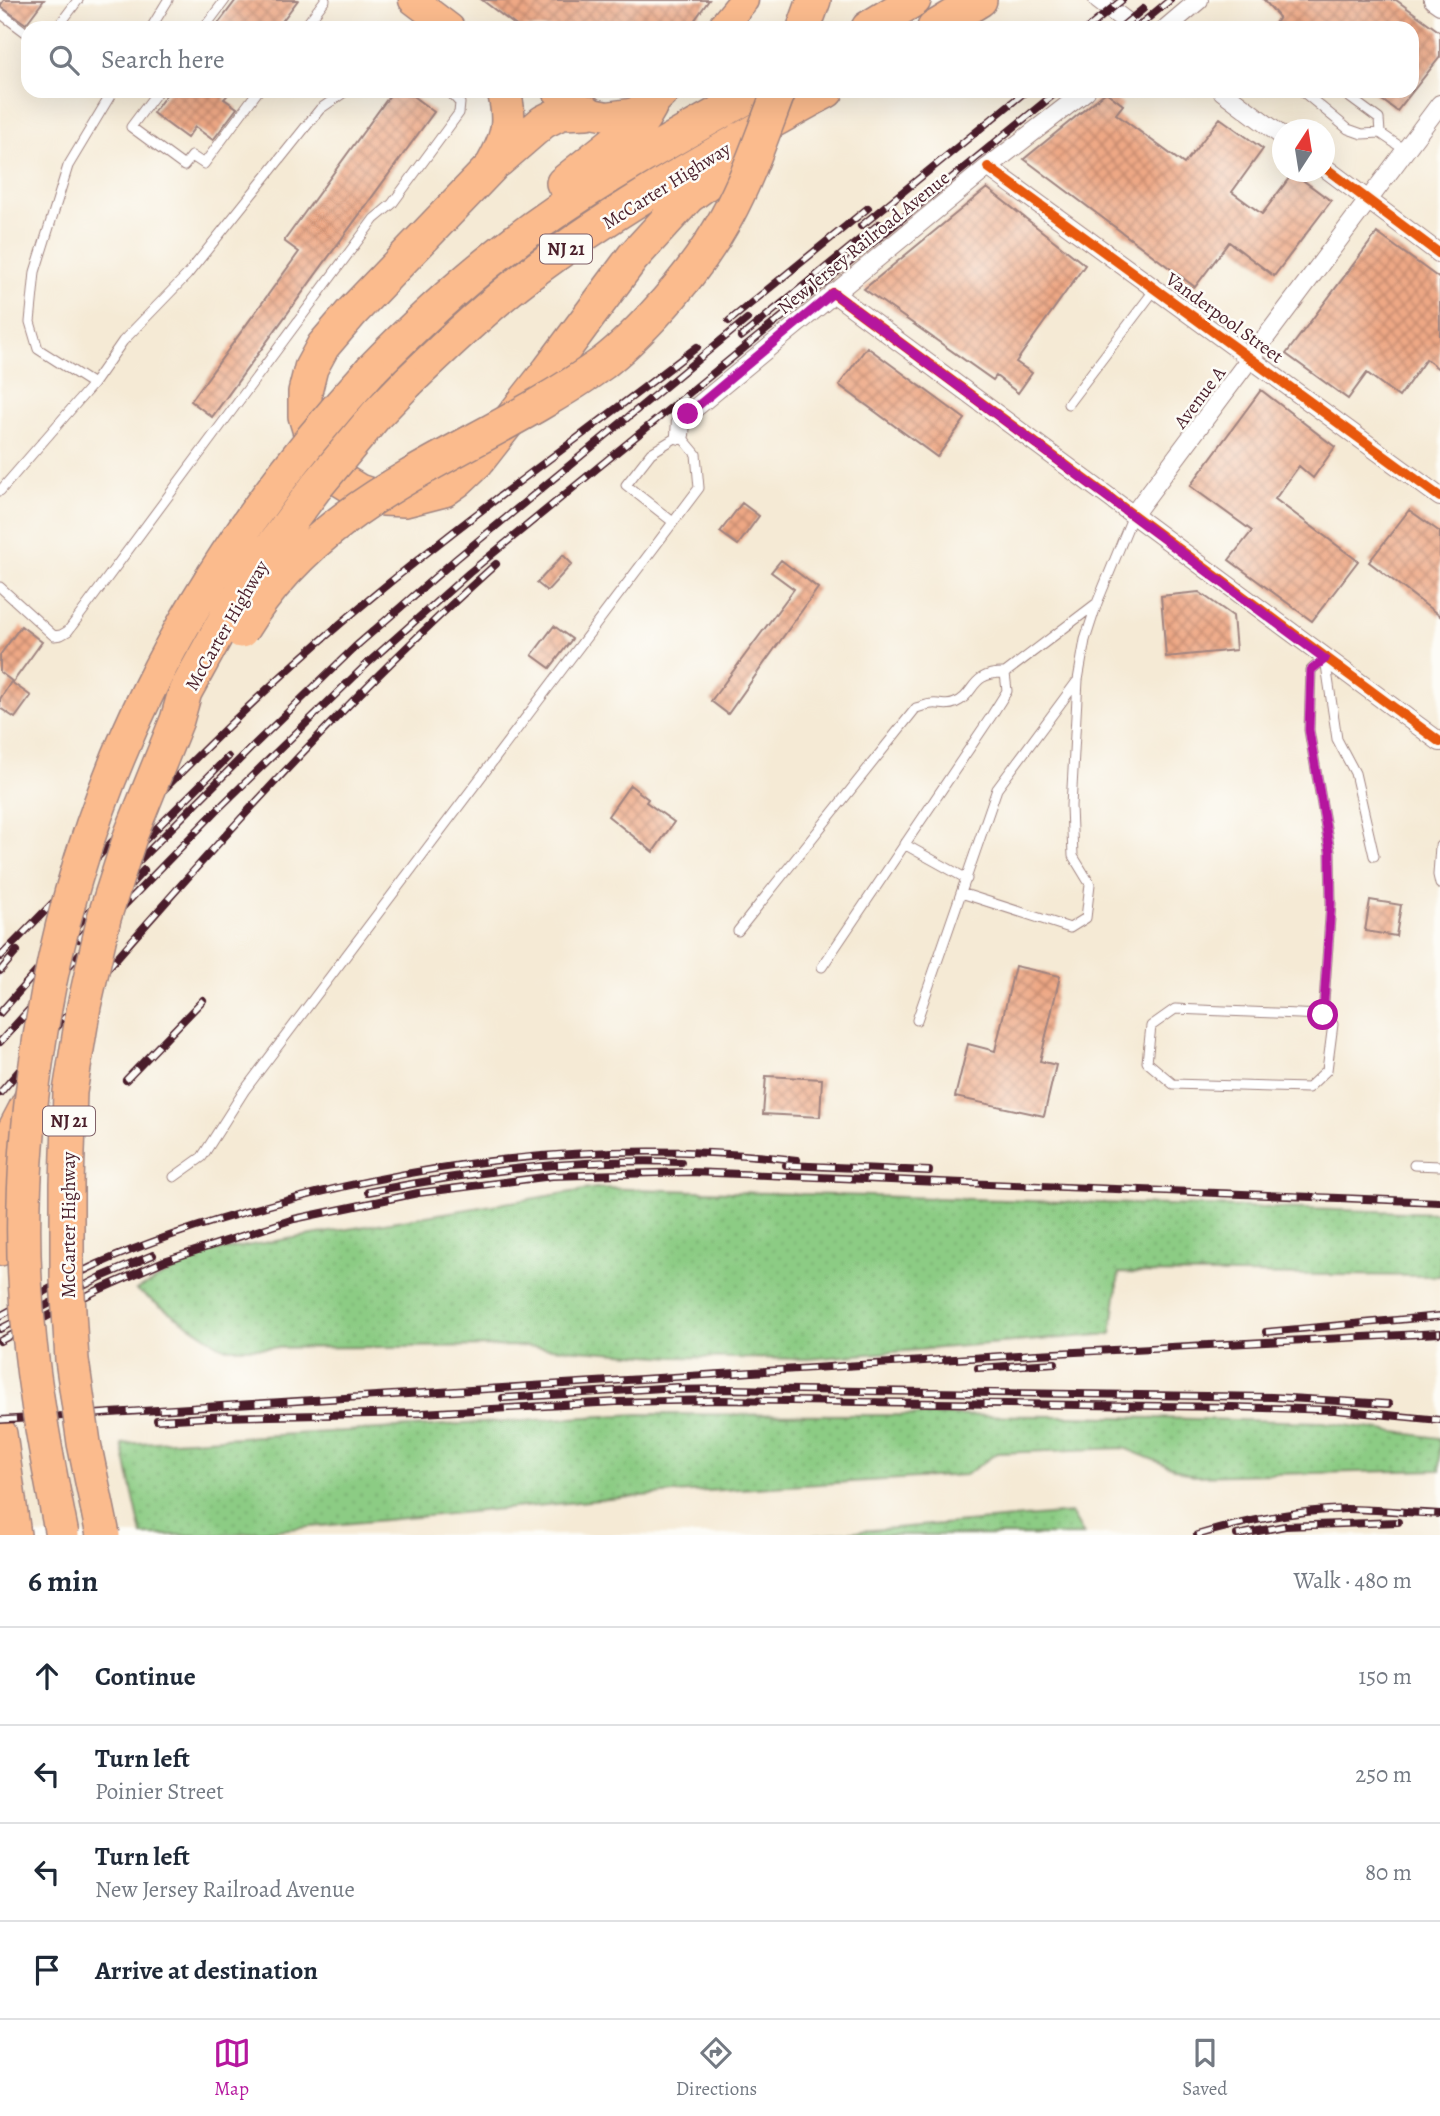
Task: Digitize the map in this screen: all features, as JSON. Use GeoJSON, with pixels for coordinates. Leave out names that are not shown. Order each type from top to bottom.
{"type":"FeatureCollection","features":[{"type":"Feature","properties":{"kind":"highway"},"geometry":{"type":"LineString","coordinates":[[806,21],[814,0]]}},
{"type":"Feature","properties":{"kind":"highway"},"geometry":{"type":"LineString","coordinates":[[880,21],[914,0]]}},
{"type":"Feature","properties":{"kind":"highway"},"geometry":{"type":"LineString","coordinates":[[946,21],[980,0]]}},
{"type":"Feature","properties":{"kind":"highway"},"geometry":{"type":"LineString","coordinates":[[492,166],[508,129],[505,98]]}},
{"type":"Feature","properties":{"kind":"highway","name":"McCarter Highway"},"geometry":{"type":"LineString","coordinates":[[62,1535],[35,1394],[24,1275],[25,1184],[31,1098],[44,1004],[56,945],[97,807],[130,726],[199,595],[242,529],[298,454],[371,370],[413,327],[502,251],[585,192],[746,98]]}},
{"type":"Feature","properties":{"kind":"highway"},"geometry":{"type":"LineString","coordinates":[[177,720],[202,697],[253,611],[290,566],[326,533],[366,501],[423,466],[595,368],[635,335],[670,298],[703,256],[727,216],[776,98]]}},
{"type":"Feature","properties":{"kind":"highway","name":"McCarter Highway"},"geometry":{"type":"LineString","coordinates":[[103,1535],[84,1443],[72,1360],[67,1251],[70,1092],[83,1006],[104,918],[131,834],[177,720],[185,692],[229,612],[262,560],[316,487],[376,415],[462,330],[528,275],[611,219],[740,139],[814,98]]}},
{"type":"Feature","properties":{"kind":"highway"},"geometry":{"type":"LineString","coordinates":[[502,251],[548,195],[643,119],[658,99]]}},
{"type":"Feature","properties":{"kind":"highway"},"geometry":{"type":"LineString","coordinates":[[587,112],[561,113],[542,122],[492,166],[352,312],[323,346],[311,368],[306,392],[306,416],[312,439],[322,460],[341,480],[359,491],[383,499],[405,500],[444,489],[458,480],[477,462],[633,257],[688,197],[714,178],[740,139]]}},
{"type":"Feature","properties":{"kind":"highway"},"geometry":{"type":"LineString","coordinates":[[0,1249],[8,1142],[31,1098]]}},
{"type":"Feature","properties":{"kind":"highway"},"geometry":{"type":"LineString","coordinates":[[0,1434],[14,1535]]}},
{"type":"Feature","properties":{"kind":"main road"},"geometry":{"type":"LineString","coordinates":[[727,21],[744,0]]}},
{"type":"Feature","properties":{"kind":"main road"},"geometry":{"type":"LineString","coordinates":[[421,10],[439,21]]}},
{"type":"Feature","properties":{"kind":"main road"},"geometry":{"type":"LineString","coordinates":[[567,98],[587,112],[607,116],[630,113],[658,99]]}},
{"type":"Feature","properties":{"kind":"street"},"geometry":{"type":"LineString","coordinates":[[1098,0],[1126,21]]}},
{"type":"Feature","properties":{"kind":"street"},"geometry":{"type":"LineString","coordinates":[[1174,21],[1199,0]]}},
{"type":"Feature","properties":{"kind":"street"},"geometry":{"type":"LineString","coordinates":[[1433,0],[1440,5]]}},
{"type":"Feature","properties":{"kind":"street","name":"New Jersey Railroad Avenue"},"geometry":{"type":"LineString","coordinates":[[680,435],[681,420],[833,293],[1077,98]]}},
{"type":"Feature","properties":{"kind":"street"},"geometry":{"type":"LineString","coordinates":[[1231,98],[1272,128]]}},
{"type":"Feature","properties":{"kind":"street","name":"Avenue A"},"geometry":{"type":"LineString","coordinates":[[1133,515],[1440,104]]}},
{"type":"Feature","properties":{"kind":"street","name":"Vanderpool Street"},"geometry":{"type":"LineString","coordinates":[[988,167],[1440,497]]}},
{"type":"Feature","properties":{"kind":"street"},"geometry":{"type":"LineString","coordinates":[[1335,174],[1440,254]]}},
{"type":"Feature","properties":{"kind":"street"},"geometry":{"type":"LineString","coordinates":[[833,293],[1440,742]]}},
{"type":"Feature","properties":{"kind":"lane"},"geometry":{"type":"LineString","coordinates":[[62,21],[78,0]]}},
{"type":"Feature","properties":{"kind":"lane"},"geometry":{"type":"LineString","coordinates":[[155,21],[168,0]]}},
{"type":"Feature","properties":{"kind":"lane"},"geometry":{"type":"LineString","coordinates":[[209,21],[225,0]]}},
{"type":"Feature","properties":{"kind":"lane"},"geometry":{"type":"LineString","coordinates":[[309,21],[325,0]]}},
{"type":"Feature","properties":{"kind":"lane"},"geometry":{"type":"LineString","coordinates":[[0,13],[21,29]]}},
{"type":"Feature","properties":{"kind":"lane"},"geometry":{"type":"LineString","coordinates":[[93,384],[38,349],[30,322],[35,272],[68,166],[109,98]]}},
{"type":"Feature","properties":{"kind":"lane"},"geometry":{"type":"LineString","coordinates":[[153,98],[131,127],[184,166],[192,156],[204,164],[253,98]]}},
{"type":"Feature","properties":{"kind":"lane"},"geometry":{"type":"LineString","coordinates":[[0,491],[93,384],[122,341],[187,275],[320,109],[336,98]]}},
{"type":"Feature","properties":{"kind":"lane"},"geometry":{"type":"LineString","coordinates":[[0,587],[54,636],[68,631],[373,219],[392,204],[459,113],[460,103],[455,98]]}},
{"type":"Feature","properties":{"kind":"lane"},"geometry":{"type":"LineString","coordinates":[[1310,98],[1348,130],[1362,134],[1380,133],[1405,150]]}},
{"type":"Feature","properties":{"kind":"lane"},"geometry":{"type":"LineString","coordinates":[[1350,98],[1379,119],[1380,133]]}},
{"type":"Feature","properties":{"kind":"lane"},"geometry":{"type":"LineString","coordinates":[[1068,404],[1156,288]]}},
{"type":"Feature","properties":{"kind":"lane"},"geometry":{"type":"LineString","coordinates":[[174,1177],[202,1157],[244,1091],[699,488],[696,454],[680,435],[651,453],[626,485],[673,522]]}},
{"type":"Feature","properties":{"kind":"lane"},"geometry":{"type":"LineString","coordinates":[[961,893],[1070,928],[1086,918],[1090,884],[1073,856],[1072,806],[1078,680],[1085,640],[1097,603],[1133,515]]}},
{"type":"Feature","properties":{"kind":"lane"},"geometry":{"type":"LineString","coordinates":[[738,931],[916,708],[934,704],[946,706],[959,702],[982,677],[995,672],[1005,673],[1097,603]]}},
{"type":"Feature","properties":{"kind":"lane"},"geometry":{"type":"LineString","coordinates":[[1323,1015],[1331,904],[1330,851],[1309,730],[1311,670],[1325,659],[1337,739],[1355,773],[1374,856]]}},
{"type":"Feature","properties":{"kind":"lane"},"geometry":{"type":"LineString","coordinates":[[822,967],[1007,691],[1005,673]]}},
{"type":"Feature","properties":{"kind":"lane"},"geometry":{"type":"LineString","coordinates":[[917,1020],[997,789],[1078,680]]}},
{"type":"Feature","properties":{"kind":"lane"},"geometry":{"type":"LineString","coordinates":[[904,844],[967,879]]}},
{"type":"Feature","properties":{"kind":"lane"},"geometry":{"type":"LineString","coordinates":[[1440,846],[1440,884]]}},
{"type":"Feature","properties":{"kind":"lane"},"geometry":{"type":"LineString","coordinates":[[1175,1009],[1323,1015],[1334,1024],[1327,1070],[1308,1088],[1173,1084],[1147,1062],[1151,1026],[1175,1009]]}},
{"type":"Feature","properties":{"kind":"lane"},"geometry":{"type":"LineString","coordinates":[[1414,1165],[1440,1166]]}},
{"type":"Feature","properties":{"kind":"green space"},"geometry":{"type":"Polygon","coordinates":[[[596,1188],[1440,1213],[1440,1276],[1119,1273],[1111,1334],[808,1359],[674,1357],[523,1346],[224,1348],[136,1290],[210,1252],[596,1188]]]}},
{"type":"Feature","properties":{"kind":"green space"},"geometry":{"type":"Polygon","coordinates":[[[638,1414],[1069,1416],[1322,1422],[1440,1438],[1440,1470],[1193,1476],[1124,1448],[997,1453],[965,1475],[674,1493],[224,1535],[142,1535],[122,1444],[638,1414]]]}},
{"type":"Feature","properties":{"kind":"green space"},"geometry":{"type":"Polygon","coordinates":[[[1071,1513],[1084,1535],[812,1535],[1071,1513]]]}},
{"type":"Feature","properties":{"kind":"building"},"geometry":{"type":"Polygon","coordinates":[[[4,0],[44,0],[28,21],[22,21],[0,6],[4,0]]]}},
{"type":"Feature","properties":{"kind":"building"},"geometry":{"type":"Polygon","coordinates":[[[236,0],[298,0],[282,21],[220,21],[236,0]]]}},
{"type":"Feature","properties":{"kind":"building"},"geometry":{"type":"Polygon","coordinates":[[[482,0],[709,0],[694,21],[510,21],[482,0]]]}},
{"type":"Feature","properties":{"kind":"building"},"geometry":{"type":"Polygon","coordinates":[[[1264,0],[1396,0],[1440,32],[1440,57],[1419,83],[1419,21],[1276,21],[1279,17],[1264,0]]]}},
{"type":"Feature","properties":{"kind":"building"},"geometry":{"type":"Polygon","coordinates":[[[164,98],[225,98],[237,108],[213,140],[195,127],[187,138],[153,113],[164,98]]]}},
{"type":"Feature","properties":{"kind":"building"},"geometry":{"type":"Polygon","coordinates":[[[388,98],[415,98],[434,112],[212,417],[191,401],[299,252],[284,241],[388,98]]]}},
{"type":"Feature","properties":{"kind":"building"},"geometry":{"type":"Polygon","coordinates":[[[1099,98],[1114,98],[1123,105],[1116,114],[1184,164],[1220,118],[1263,149],[1232,192],[1262,214],[1286,182],[1305,182],[1331,201],[1274,276],[1229,242],[1195,287],[1024,159],[1099,98]]]}},
{"type":"Feature","properties":{"kind":"building"},"geometry":{"type":"Polygon","coordinates":[[[1379,98],[1407,98],[1397,111],[1379,98]]]}},
{"type":"Feature","properties":{"kind":"building"},"geometry":{"type":"Polygon","coordinates":[[[987,188],[1085,265],[1016,362],[1032,373],[1018,393],[996,376],[993,380],[864,289],[987,188]]]}},
{"type":"Feature","properties":{"kind":"building"},"geometry":{"type":"Polygon","coordinates":[[[1377,233],[1440,279],[1440,370],[1426,359],[1399,397],[1367,373],[1348,399],[1286,354],[1377,233]]]}},
{"type":"Feature","properties":{"kind":"building"},"geometry":{"type":"Polygon","coordinates":[[[867,347],[965,419],[937,457],[839,385],[867,347]]]}},
{"type":"Feature","properties":{"kind":"building"},"geometry":{"type":"Polygon","coordinates":[[[1261,390],[1335,447],[1313,478],[1299,466],[1275,499],[1358,561],[1312,621],[1229,560],[1252,531],[1190,486],[1261,390]]]}},
{"type":"Feature","properties":{"kind":"building"},"geometry":{"type":"Polygon","coordinates":[[[742,503],[759,516],[738,545],[720,532],[742,503]]]}},
{"type":"Feature","properties":{"kind":"building"},"geometry":{"type":"Polygon","coordinates":[[[1409,510],[1440,532],[1440,616],[1369,562],[1409,510]]]}},
{"type":"Feature","properties":{"kind":"building"},"geometry":{"type":"Polygon","coordinates":[[[563,555],[572,564],[547,591],[537,583],[563,555]]]}},
{"type":"Feature","properties":{"kind":"building"},"geometry":{"type":"Polygon","coordinates":[[[781,560],[818,588],[728,714],[711,701],[794,589],[771,572],[781,560]]]}},
{"type":"Feature","properties":{"kind":"building"},"geometry":{"type":"Polygon","coordinates":[[[1199,592],[1233,616],[1236,650],[1166,657],[1161,596],[1199,592]]]}},
{"type":"Feature","properties":{"kind":"building"},"geometry":{"type":"Polygon","coordinates":[[[21,626],[42,642],[13,682],[0,672],[0,655],[21,626]]]}},
{"type":"Feature","properties":{"kind":"building"},"geometry":{"type":"Polygon","coordinates":[[[554,626],[572,639],[550,668],[532,655],[554,626]]]}},
{"type":"Feature","properties":{"kind":"building"},"geometry":{"type":"Polygon","coordinates":[[[11,682],[31,696],[15,718],[0,708],[0,699],[11,682]]]}},
{"type":"Feature","properties":{"kind":"building"},"geometry":{"type":"Polygon","coordinates":[[[630,785],[648,799],[646,802],[674,822],[653,852],[608,816],[630,785]]]}},
{"type":"Feature","properties":{"kind":"building"},"geometry":{"type":"Polygon","coordinates":[[[1370,900],[1401,905],[1396,936],[1365,931],[1370,900]]]}},
{"type":"Feature","properties":{"kind":"building"},"geometry":{"type":"Polygon","coordinates":[[[1015,966],[1060,976],[1040,1061],[1056,1065],[1044,1116],[955,1097],[968,1044],[995,1051],[1015,966]]]}},
{"type":"Feature","properties":{"kind":"building"},"geometry":{"type":"Polygon","coordinates":[[[766,1076],[822,1079],[820,1117],[763,1114],[766,1076]]]}},
{"type":"Feature","properties":{"kind":"railway"},"geometry":{"type":"LineString","coordinates":[[1096,21],[1122,0]]}},
{"type":"Feature","properties":{"kind":"railway"},"geometry":{"type":"LineString","coordinates":[[1144,21],[1170,0]]}},
{"type":"Feature","properties":{"kind":"railway"},"geometry":{"type":"LineString","coordinates":[[1128,21],[1143,9]]}},
{"type":"Feature","properties":{"kind":"railway"},"geometry":{"type":"LineString","coordinates":[[861,226],[1017,98]]}},
{"type":"Feature","properties":{"kind":"railway"},"geometry":{"type":"LineString","coordinates":[[0,1042],[112,918],[216,811],[369,662],[469,573],[1049,98]]}},
{"type":"Feature","properties":{"kind":"railway"},"geometry":{"type":"LineString","coordinates":[[729,321],[868,208]]}},
{"type":"Feature","properties":{"kind":"railway"},"geometry":{"type":"LineString","coordinates":[[741,337],[879,224]]}},
{"type":"Feature","properties":{"kind":"railway"},"geometry":{"type":"LineString","coordinates":[[0,1013],[96,904],[355,647],[456,559],[747,319]]}},
{"type":"Feature","properties":{"kind":"railway"},"geometry":{"type":"LineString","coordinates":[[0,957],[116,837],[317,644],[456,530],[697,347]]}},
{"type":"Feature","properties":{"kind":"railway"},"geometry":{"type":"LineString","coordinates":[[0,1093],[240,820],[365,689],[429,625],[496,564]]}},
{"type":"Feature","properties":{"kind":"railway"},"geometry":{"type":"LineString","coordinates":[[136,849],[228,757]]}},
{"type":"Feature","properties":{"kind":"railway"},"geometry":{"type":"LineString","coordinates":[[79,939],[144,870]]}},
{"type":"Feature","properties":{"kind":"railway"},"geometry":{"type":"LineString","coordinates":[[0,971],[17,951]]}},
{"type":"Feature","properties":{"kind":"railway"},"geometry":{"type":"LineString","coordinates":[[126,1080],[203,1000]]}},
{"type":"Feature","properties":{"kind":"railway"},"geometry":{"type":"LineString","coordinates":[[0,1316],[86,1270],[168,1236],[289,1200],[414,1172],[542,1156],[605,1152],[733,1154],[797,1160]]}},
{"type":"Feature","properties":{"kind":"railway"},"geometry":{"type":"LineString","coordinates":[[368,1192],[446,1178],[563,1164],[681,1162]]}},
{"type":"Feature","properties":{"kind":"railway"},"geometry":{"type":"LineString","coordinates":[[786,1165],[929,1171]]}},
{"type":"Feature","properties":{"kind":"railway"},"geometry":{"type":"LineString","coordinates":[[0,1341],[96,1291],[164,1261],[294,1219],[418,1193],[552,1176],[690,1172],[1440,1202]]}},
{"type":"Feature","properties":{"kind":"railway"},"geometry":{"type":"LineString","coordinates":[[0,1329],[101,1277],[153,1255]]}},
{"type":"Feature","properties":{"kind":"railway"},"geometry":{"type":"LineString","coordinates":[[1266,1332],[1440,1316]]}},
{"type":"Feature","properties":{"kind":"railway"},"geometry":{"type":"LineString","coordinates":[[0,1420],[1018,1355],[1440,1333]]}},
{"type":"Feature","properties":{"kind":"railway"},"geometry":{"type":"LineString","coordinates":[[978,1368],[1055,1363]]}},
{"type":"Feature","properties":{"kind":"railway"},"geometry":{"type":"LineString","coordinates":[[503,1398],[678,1387]]}},
{"type":"Feature","properties":{"kind":"railway"},"geometry":{"type":"LineString","coordinates":[[669,1390],[1272,1397],[1389,1404]]}},
{"type":"Feature","properties":{"kind":"railway"},"geometry":{"type":"LineString","coordinates":[[217,1417],[422,1413],[616,1402],[720,1400],[1233,1407],[1335,1410],[1440,1420]]}},
{"type":"Feature","properties":{"kind":"railway"},"geometry":{"type":"LineString","coordinates":[[157,1420],[227,1416]]}},
{"type":"Feature","properties":{"kind":"railway"},"geometry":{"type":"LineString","coordinates":[[1197,1535],[1271,1517],[1328,1510],[1359,1509],[1440,1514]]}},
{"type":"Feature","properties":{"kind":"railway"},"geometry":{"type":"LineString","coordinates":[[1237,1535],[1285,1526],[1398,1522]]}},
{"type":"Feature","properties":{"kind":"cycle path"},"geometry":{"type":"LineString","coordinates":[[988,167],[1440,497]]}},
{"type":"Feature","properties":{"kind":"cycle path"},"geometry":{"type":"LineString","coordinates":[[1335,175],[1440,254]]}},
{"type":"Feature","properties":{"kind":"cycle path"},"geometry":{"type":"LineString","coordinates":[[833,293],[1440,742]]}},
{"type":"Feature","properties":{"kind":"route"},"geometry":{"type":"LineString","coordinates":[[688,414],[833,293],[1325,659],[1311,670],[1309,730],[1330,851],[1331,904],[1323,1015]]}}]}
